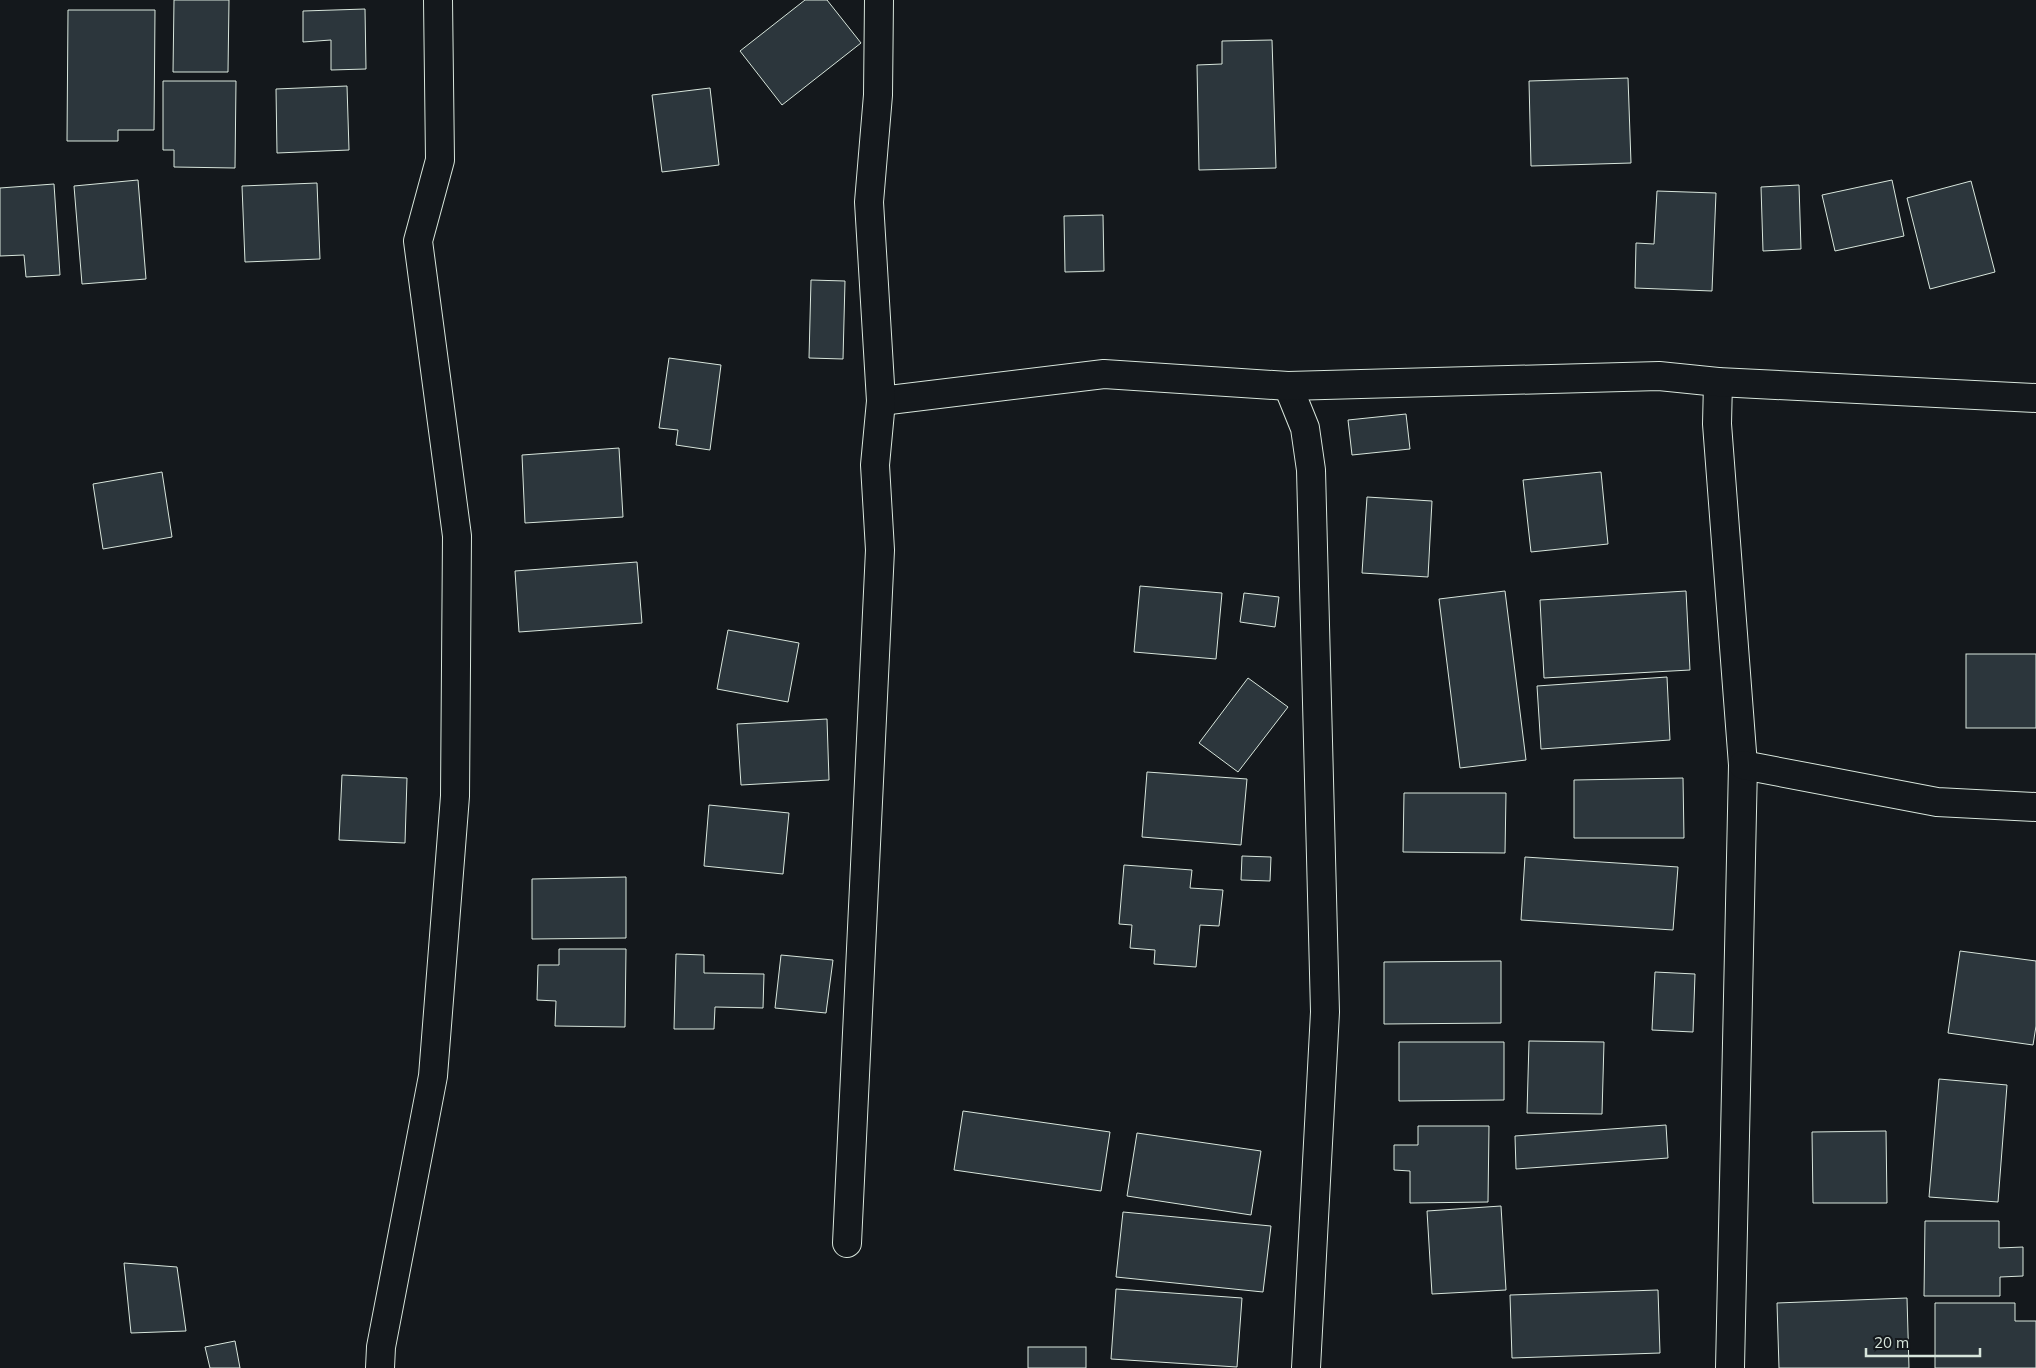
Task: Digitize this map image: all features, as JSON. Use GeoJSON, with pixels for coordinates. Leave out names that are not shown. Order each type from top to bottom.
{"type":"FeatureCollection","features":[{"type":"Feature","properties":{"kind":"street"},"geometry":{"type":"LineString","coordinates":[[380,1368],[381,1347],[433,1076],[455,796],[458,536],[418,240],[440,160],[438,0]]}},
{"type":"Feature","properties":{"kind":"street"},"geometry":{"type":"LineString","coordinates":[[847,1243],[880,560],[875,465],[881,401],[869,202],[878,96],[879,0]]}},
{"type":"Feature","properties":{"kind":"street"},"geometry":{"type":"LineString","coordinates":[[881,401],[1104,374],[1288,386],[1659,376],[1718,382],[2036,398]]}},
{"type":"Feature","properties":{"kind":"street"},"geometry":{"type":"LineString","coordinates":[[1718,382],[1717,424],[1743,765],[1730,1368]]}},
{"type":"Feature","properties":{"kind":"street"},"geometry":{"type":"LineString","coordinates":[[1288,386],[1305,428],[1310,470],[1325,1012],[1306,1368]]}},
{"type":"Feature","properties":{"kind":"street"},"geometry":{"type":"LineString","coordinates":[[1743,765],[1937,802],[2036,807]]}},
{"type":"Feature","properties":{"kind":"building"},"geometry":{"type":"Polygon","coordinates":[[[174,0],[229,0],[228,72],[173,72],[174,0]]]}},
{"type":"Feature","properties":{"kind":"building"},"geometry":{"type":"Polygon","coordinates":[[[805,0],[827,0],[861,43],[782,105],[740,51],[805,0]]]}},
{"type":"Feature","properties":{"kind":"building"},"geometry":{"type":"Polygon","coordinates":[[[365,9],[366,69],[331,70],[331,40],[303,42],[303,11],[365,9]]]}},
{"type":"Feature","properties":{"kind":"building"},"geometry":{"type":"Polygon","coordinates":[[[68,10],[155,10],[154,130],[118,130],[118,141],[67,141],[68,10]]]}},
{"type":"Feature","properties":{"kind":"building"},"geometry":{"type":"Polygon","coordinates":[[[1272,40],[1276,168],[1199,170],[1197,65],[1222,64],[1222,41],[1272,40]]]}},
{"type":"Feature","properties":{"kind":"building"},"geometry":{"type":"Polygon","coordinates":[[[1628,78],[1631,163],[1531,166],[1529,81],[1628,78]]]}},
{"type":"Feature","properties":{"kind":"building"},"geometry":{"type":"Polygon","coordinates":[[[163,81],[236,81],[235,168],[174,167],[174,150],[163,150],[163,81]]]}},
{"type":"Feature","properties":{"kind":"building"},"geometry":{"type":"Polygon","coordinates":[[[347,86],[349,150],[277,153],[276,89],[347,86]]]}},
{"type":"Feature","properties":{"kind":"building"},"geometry":{"type":"Polygon","coordinates":[[[710,88],[719,165],[662,172],[652,95],[710,88]]]}},
{"type":"Feature","properties":{"kind":"building"},"geometry":{"type":"Polygon","coordinates":[[[138,180],[146,279],[82,284],[74,186],[138,180]]]}},
{"type":"Feature","properties":{"kind":"building"},"geometry":{"type":"Polygon","coordinates":[[[1892,180],[1904,236],[1835,251],[1822,195],[1892,180]]]}},
{"type":"Feature","properties":{"kind":"building"},"geometry":{"type":"Polygon","coordinates":[[[1971,181],[1995,272],[1930,289],[1907,198],[1971,181]]]}},
{"type":"Feature","properties":{"kind":"building"},"geometry":{"type":"Polygon","coordinates":[[[317,183],[320,259],[245,262],[242,186],[317,183]]]}},
{"type":"Feature","properties":{"kind":"building"},"geometry":{"type":"Polygon","coordinates":[[[54,184],[60,275],[26,277],[24,255],[0,256],[0,188],[54,184]]]}},
{"type":"Feature","properties":{"kind":"building"},"geometry":{"type":"Polygon","coordinates":[[[1799,185],[1801,249],[1763,251],[1761,187],[1799,185]]]}},
{"type":"Feature","properties":{"kind":"building"},"geometry":{"type":"Polygon","coordinates":[[[1657,191],[1716,193],[1712,291],[1635,288],[1636,243],[1654,244],[1657,191]]]}},
{"type":"Feature","properties":{"kind":"building"},"geometry":{"type":"Polygon","coordinates":[[[1103,215],[1104,271],[1065,272],[1064,216],[1103,215]]]}},
{"type":"Feature","properties":{"kind":"building"},"geometry":{"type":"Polygon","coordinates":[[[811,280],[845,281],[843,359],[809,358],[811,280]]]}},
{"type":"Feature","properties":{"kind":"building"},"geometry":{"type":"Polygon","coordinates":[[[669,358],[721,365],[710,450],[676,445],[678,430],[659,428],[669,358]]]}},
{"type":"Feature","properties":{"kind":"building"},"geometry":{"type":"Polygon","coordinates":[[[1406,414],[1410,449],[1352,455],[1348,420],[1406,414]]]}},
{"type":"Feature","properties":{"kind":"building"},"geometry":{"type":"Polygon","coordinates":[[[619,448],[623,517],[525,523],[522,455],[619,448]]]}},
{"type":"Feature","properties":{"kind":"building"},"geometry":{"type":"Polygon","coordinates":[[[162,472],[172,537],[103,549],[93,484],[162,472]]]}},
{"type":"Feature","properties":{"kind":"building"},"geometry":{"type":"Polygon","coordinates":[[[1601,472],[1608,544],[1531,552],[1523,480],[1601,472]]]}},
{"type":"Feature","properties":{"kind":"building"},"geometry":{"type":"Polygon","coordinates":[[[1367,497],[1432,501],[1428,577],[1362,573],[1367,497]]]}},
{"type":"Feature","properties":{"kind":"building"},"geometry":{"type":"Polygon","coordinates":[[[637,562],[642,623],[519,632],[515,571],[637,562]]]}},
{"type":"Feature","properties":{"kind":"building"},"geometry":{"type":"Polygon","coordinates":[[[1140,586],[1222,593],[1216,659],[1134,652],[1140,586]]]}},
{"type":"Feature","properties":{"kind":"building"},"geometry":{"type":"Polygon","coordinates":[[[1505,591],[1526,760],[1460,768],[1439,599],[1505,591]]]}},
{"type":"Feature","properties":{"kind":"building"},"geometry":{"type":"Polygon","coordinates":[[[1686,591],[1690,670],[1544,678],[1540,600],[1686,591]]]}},
{"type":"Feature","properties":{"kind":"building"},"geometry":{"type":"Polygon","coordinates":[[[1244,593],[1279,597],[1275,627],[1240,622],[1244,593]]]}},
{"type":"Feature","properties":{"kind":"building"},"geometry":{"type":"Polygon","coordinates":[[[728,630],[799,643],[788,702],[717,689],[728,630]]]}},
{"type":"Feature","properties":{"kind":"building"},"geometry":{"type":"Polygon","coordinates":[[[1966,654],[2036,654],[2036,728],[1966,728],[1966,654]]]}},
{"type":"Feature","properties":{"kind":"building"},"geometry":{"type":"Polygon","coordinates":[[[1667,677],[1670,740],[1541,749],[1537,686],[1667,677]]]}},
{"type":"Feature","properties":{"kind":"building"},"geometry":{"type":"Polygon","coordinates":[[[1248,678],[1288,707],[1238,772],[1199,743],[1248,678]]]}},
{"type":"Feature","properties":{"kind":"building"},"geometry":{"type":"Polygon","coordinates":[[[827,719],[829,780],[741,785],[737,724],[827,719]]]}},
{"type":"Feature","properties":{"kind":"building"},"geometry":{"type":"Polygon","coordinates":[[[1147,772],[1247,779],[1241,845],[1142,837],[1147,772]]]}},
{"type":"Feature","properties":{"kind":"building"},"geometry":{"type":"Polygon","coordinates":[[[342,775],[407,778],[405,843],[339,840],[342,775]]]}},
{"type":"Feature","properties":{"kind":"building"},"geometry":{"type":"Polygon","coordinates":[[[1683,778],[1684,838],[1574,838],[1574,780],[1683,778]]]}},
{"type":"Feature","properties":{"kind":"building"},"geometry":{"type":"Polygon","coordinates":[[[1404,793],[1506,793],[1505,853],[1403,852],[1404,793]]]}},
{"type":"Feature","properties":{"kind":"building"},"geometry":{"type":"Polygon","coordinates":[[[709,805],[789,813],[783,874],[704,866],[709,805]]]}},
{"type":"Feature","properties":{"kind":"building"},"geometry":{"type":"Polygon","coordinates":[[[1242,856],[1271,857],[1270,881],[1241,880],[1242,856]]]}},
{"type":"Feature","properties":{"kind":"building"},"geometry":{"type":"Polygon","coordinates":[[[1525,857],[1678,867],[1673,930],[1521,920],[1525,857]]]}},
{"type":"Feature","properties":{"kind":"building"},"geometry":{"type":"Polygon","coordinates":[[[1124,865],[1192,870],[1190,888],[1223,890],[1219,926],[1200,925],[1196,967],[1154,964],[1155,950],[1130,948],[1132,925],[1119,924],[1124,865]]]}},
{"type":"Feature","properties":{"kind":"building"},"geometry":{"type":"Polygon","coordinates":[[[626,877],[626,938],[532,939],[532,879],[626,877]]]}},
{"type":"Feature","properties":{"kind":"building"},"geometry":{"type":"Polygon","coordinates":[[[559,949],[626,949],[625,1027],[555,1026],[556,1001],[537,1000],[538,965],[559,965],[559,949]]]}},
{"type":"Feature","properties":{"kind":"building"},"geometry":{"type":"Polygon","coordinates":[[[1960,951],[2036,961],[2036,1026],[2033,1045],[1948,1033],[1960,951]]]}},
{"type":"Feature","properties":{"kind":"building"},"geometry":{"type":"Polygon","coordinates":[[[676,954],[704,955],[704,973],[764,974],[763,1008],[715,1007],[714,1029],[674,1029],[676,954]]]}},
{"type":"Feature","properties":{"kind":"building"},"geometry":{"type":"Polygon","coordinates":[[[781,955],[833,960],[826,1013],[775,1008],[781,955]]]}},
{"type":"Feature","properties":{"kind":"building"},"geometry":{"type":"Polygon","coordinates":[[[1501,961],[1501,1023],[1384,1024],[1384,962],[1501,961]]]}},
{"type":"Feature","properties":{"kind":"building"},"geometry":{"type":"Polygon","coordinates":[[[1655,972],[1695,974],[1693,1032],[1652,1030],[1655,972]]]}},
{"type":"Feature","properties":{"kind":"building"},"geometry":{"type":"Polygon","coordinates":[[[1529,1041],[1604,1042],[1602,1114],[1527,1113],[1529,1041]]]}},
{"type":"Feature","properties":{"kind":"building"},"geometry":{"type":"Polygon","coordinates":[[[1399,1042],[1504,1042],[1504,1100],[1399,1101],[1399,1042]]]}},
{"type":"Feature","properties":{"kind":"building"},"geometry":{"type":"Polygon","coordinates":[[[1939,1079],[2007,1085],[1998,1202],[1929,1197],[1939,1079]]]}},
{"type":"Feature","properties":{"kind":"building"},"geometry":{"type":"Polygon","coordinates":[[[963,1111],[1110,1132],[1101,1191],[954,1170],[963,1111]]]}},
{"type":"Feature","properties":{"kind":"building"},"geometry":{"type":"Polygon","coordinates":[[[1666,1125],[1668,1158],[1516,1169],[1515,1136],[1666,1125]]]}},
{"type":"Feature","properties":{"kind":"building"},"geometry":{"type":"Polygon","coordinates":[[[1418,1126],[1489,1126],[1488,1202],[1410,1203],[1410,1171],[1394,1170],[1394,1145],[1418,1145],[1418,1126]]]}},
{"type":"Feature","properties":{"kind":"building"},"geometry":{"type":"Polygon","coordinates":[[[1886,1131],[1887,1203],[1813,1203],[1812,1132],[1886,1131]]]}},
{"type":"Feature","properties":{"kind":"building"},"geometry":{"type":"Polygon","coordinates":[[[1137,1133],[1261,1151],[1251,1215],[1127,1196],[1137,1133]]]}},
{"type":"Feature","properties":{"kind":"building"},"geometry":{"type":"Polygon","coordinates":[[[1501,1206],[1506,1290],[1432,1294],[1427,1211],[1501,1206]]]}},
{"type":"Feature","properties":{"kind":"building"},"geometry":{"type":"Polygon","coordinates":[[[1123,1212],[1271,1226],[1263,1292],[1116,1277],[1123,1212]]]}},
{"type":"Feature","properties":{"kind":"building"},"geometry":{"type":"Polygon","coordinates":[[[1925,1221],[1999,1221],[1999,1248],[2023,1247],[2023,1276],[2000,1277],[2000,1296],[1924,1296],[1925,1221]]]}},
{"type":"Feature","properties":{"kind":"building"},"geometry":{"type":"Polygon","coordinates":[[[124,1263],[177,1267],[186,1331],[131,1333],[124,1263]]]}},
{"type":"Feature","properties":{"kind":"building"},"geometry":{"type":"Polygon","coordinates":[[[1116,1289],[1242,1298],[1237,1367],[1111,1359],[1116,1289]]]}},
{"type":"Feature","properties":{"kind":"building"},"geometry":{"type":"Polygon","coordinates":[[[1658,1290],[1660,1353],[1512,1358],[1510,1295],[1658,1290]]]}},
{"type":"Feature","properties":{"kind":"building"},"geometry":{"type":"Polygon","coordinates":[[[1907,1298],[1909,1368],[1779,1368],[1777,1303],[1907,1298]]]}},
{"type":"Feature","properties":{"kind":"building"},"geometry":{"type":"Polygon","coordinates":[[[1935,1303],[2015,1303],[2015,1321],[2036,1321],[2036,1368],[1935,1368],[1935,1303]]]}},
{"type":"Feature","properties":{"kind":"building"},"geometry":{"type":"Polygon","coordinates":[[[235,1341],[240,1368],[210,1368],[205,1347],[235,1341]]]}},
{"type":"Feature","properties":{"kind":"building"},"geometry":{"type":"Polygon","coordinates":[[[1028,1347],[1086,1347],[1086,1368],[1028,1368],[1028,1347]]]}}]}
